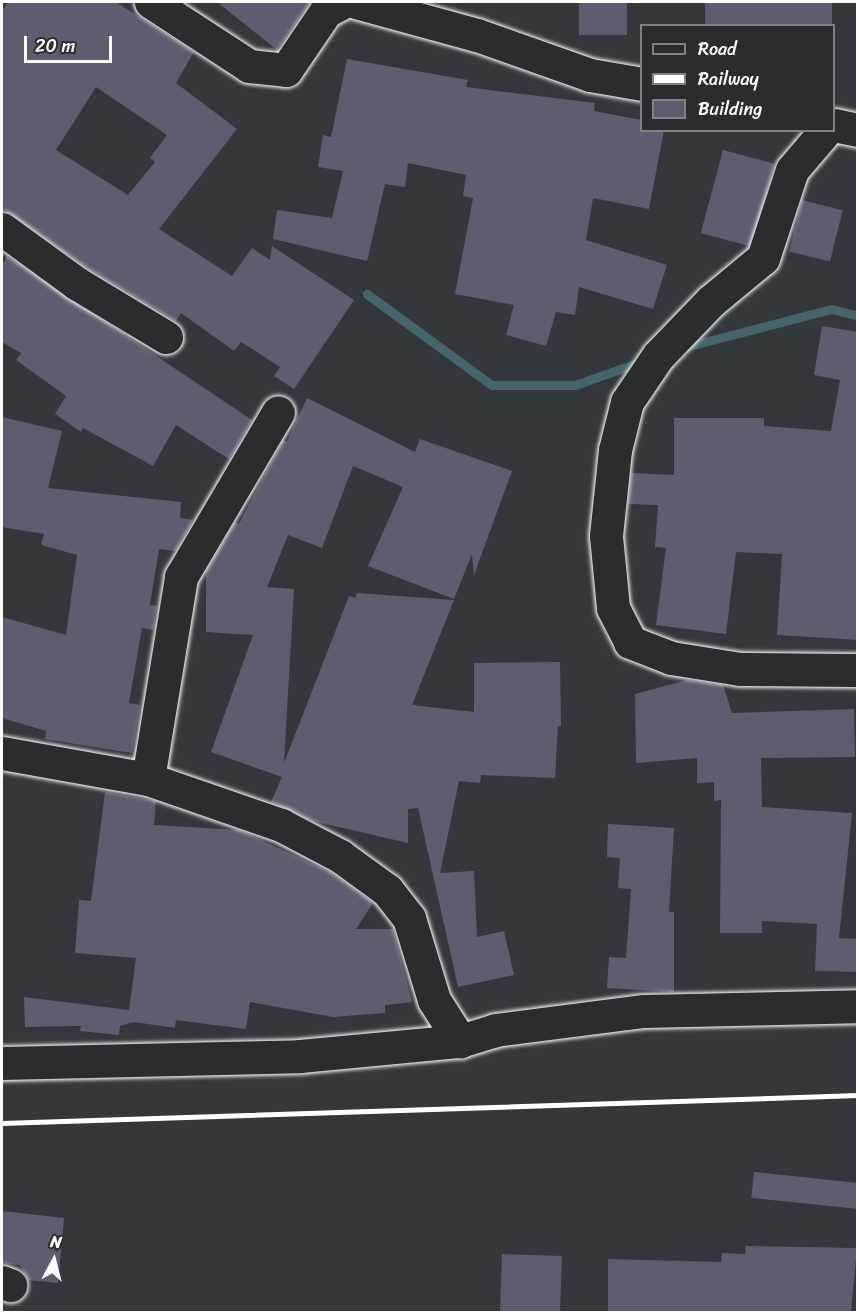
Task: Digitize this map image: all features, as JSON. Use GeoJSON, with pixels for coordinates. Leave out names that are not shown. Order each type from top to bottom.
{"type":"FeatureCollection","features":[{"type":"Feature","properties":{"kind":"street"},"geometry":{"type":"LineString","coordinates":[[151,2],[249,66],[286,70],[326,11],[343,2]]}},
{"type":"Feature","properties":{"kind":"street"},"geometry":{"type":"LineString","coordinates":[[356,2],[477,35],[590,75],[640,84]]}},
{"type":"Feature","properties":{"kind":"street"},"geometry":{"type":"LineString","coordinates":[[835,125],[858,130]]}},
{"type":"Feature","properties":{"kind":"street"},"geometry":{"type":"LineString","coordinates":[[824,132],[792,170],[763,258],[711,301],[665,348],[627,402],[615,450],[606,536],[613,608],[630,642],[671,658],[740,669],[858,670]]}},
{"type":"Feature","properties":{"kind":"street"},"geometry":{"type":"LineString","coordinates":[[2,229],[76,283],[166,337]]}},
{"type":"Feature","properties":{"kind":"street"},"geometry":{"type":"LineString","coordinates":[[148,779],[181,577],[278,412]]}},
{"type":"Feature","properties":{"kind":"street"},"geometry":{"type":"LineString","coordinates":[[2,753],[148,779],[281,825],[340,856],[387,890],[409,918],[434,1000],[459,1041]]}},
{"type":"Feature","properties":{"kind":"street"},"geometry":{"type":"LineString","coordinates":[[2,1063],[300,1056],[459,1041],[495,1030],[645,1011],[858,1006]]}},
{"type":"Feature","properties":{"kind":"building"},"geometry":{"type":"Polygon","coordinates":[[[8,2],[116,2],[194,52],[176,83],[237,129],[159,229],[232,276],[252,248],[270,260],[272,246],[354,300],[294,389],[274,376],[280,367],[241,342],[234,351],[181,313],[176,321],[86,267],[2,208],[2,11],[8,2]],[[96,87],[56,150],[128,195],[155,162],[150,158],[167,135],[96,87]]]}},
{"type":"Feature","properties":{"kind":"building"},"geometry":{"type":"Polygon","coordinates":[[[217,2],[310,2],[277,50],[217,2]]]}},
{"type":"Feature","properties":{"kind":"building"},"geometry":{"type":"Polygon","coordinates":[[[579,2],[627,2],[627,35],[579,35],[579,2]]]}},
{"type":"Feature","properties":{"kind":"building"},"geometry":{"type":"Polygon","coordinates":[[[705,2],[832,2],[832,24],[705,24],[705,2]]]}},
{"type":"Feature","properties":{"kind":"building"},"geometry":{"type":"Polygon","coordinates":[[[347,59],[468,80],[466,87],[595,103],[594,111],[640,120],[640,132],[664,132],[649,209],[593,198],[586,240],[667,265],[653,309],[579,287],[575,315],[556,312],[546,346],[506,335],[514,305],[455,294],[473,198],[463,196],[466,175],[408,163],[405,187],[385,184],[367,261],[273,239],[277,210],[332,218],[343,171],[318,167],[323,135],[331,137],[347,59]]]}},
{"type":"Feature","properties":{"kind":"building"},"geometry":{"type":"Polygon","coordinates":[[[723,150],[774,164],[752,247],[701,233],[723,150]]]}},
{"type":"Feature","properties":{"kind":"building"},"geometry":{"type":"Polygon","coordinates":[[[802,200],[843,210],[830,262],[789,251],[802,200]]]}},
{"type":"Feature","properties":{"kind":"building"},"geometry":{"type":"Polygon","coordinates":[[[7,256],[252,420],[229,459],[176,425],[153,466],[83,428],[81,432],[55,414],[66,396],[16,360],[21,353],[2,342],[2,266],[7,256]]]}},
{"type":"Feature","properties":{"kind":"building"},"geometry":{"type":"Polygon","coordinates":[[[822,326],[858,332],[858,640],[777,635],[782,554],[736,552],[726,634],[656,625],[666,548],[655,547],[658,505],[628,504],[631,473],[674,475],[674,418],[764,418],[764,426],[831,431],[840,380],[814,375],[822,326]]]}},
{"type":"Feature","properties":{"kind":"building"},"geometry":{"type":"Polygon","coordinates":[[[307,398],[415,452],[420,439],[512,471],[474,575],[472,554],[454,599],[368,566],[403,487],[353,466],[322,548],[288,535],[267,587],[294,589],[284,763],[349,596],[355,598],[357,593],[454,600],[412,705],[474,712],[474,663],[560,662],[561,726],[558,726],[555,778],[481,775],[480,783],[459,781],[440,873],[474,871],[477,937],[504,931],[514,975],[458,987],[418,808],[408,809],[408,843],[313,821],[271,802],[282,777],[211,752],[253,635],[206,632],[206,571],[235,522],[239,524],[283,440],[287,442],[307,398]]]}},
{"type":"Feature","properties":{"kind":"building"},"geometry":{"type":"Polygon","coordinates":[[[2,417],[62,431],[48,488],[181,502],[180,518],[193,520],[175,551],[159,549],[150,605],[157,606],[153,630],[142,628],[129,703],[140,705],[132,753],[45,739],[46,731],[2,718],[2,617],[66,635],[77,555],[41,545],[44,534],[2,527],[2,417]]]}},
{"type":"Feature","properties":{"kind":"building"},"geometry":{"type":"Polygon","coordinates":[[[687,680],[723,685],[732,713],[854,709],[855,757],[761,758],[762,807],[852,813],[839,938],[858,939],[858,972],[815,971],[817,924],[762,921],[762,933],[720,933],[721,800],[714,801],[714,782],[697,783],[697,758],[636,763],[635,694],[687,680]]]}},
{"type":"Feature","properties":{"kind":"building"},"geometry":{"type":"Polygon","coordinates":[[[105,792],[156,801],[154,825],[239,830],[330,872],[373,903],[356,929],[393,929],[412,1002],[385,1005],[385,1013],[333,1017],[250,1002],[246,1029],[176,1020],[175,1028],[134,1022],[120,1026],[119,1035],[80,1031],[81,1026],[25,1027],[24,997],[129,1010],[136,958],[75,953],[79,900],[91,901],[105,792]]]}},
{"type":"Feature","properties":{"kind":"building"},"geometry":{"type":"Polygon","coordinates":[[[608,824],[674,828],[669,912],[674,912],[674,992],[607,988],[609,957],[626,958],[631,889],[618,888],[620,858],[607,857],[608,824]]]}},
{"type":"Feature","properties":{"kind":"building"},"geometry":{"type":"Polygon","coordinates":[[[754,1172],[858,1183],[856,1209],[751,1198],[754,1172]]]}},
{"type":"Feature","properties":{"kind":"building"},"geometry":{"type":"Polygon","coordinates":[[[2,1211],[64,1218],[58,1283],[28,1280],[20,1265],[2,1263],[2,1211]]]}},
{"type":"Feature","properties":{"kind":"building"},"geometry":{"type":"Polygon","coordinates":[[[746,1246],[857,1248],[851,1312],[608,1312],[608,1259],[721,1262],[722,1253],[745,1254],[746,1246]]]}},
{"type":"Feature","properties":{"kind":"building"},"geometry":{"type":"Polygon","coordinates":[[[502,1254],[562,1256],[560,1312],[500,1312],[502,1254]]]}},
{"type":"Feature","properties":{"kind":"waterway"},"geometry":{"type":"LineString","coordinates":[[367,294],[492,385],[575,385],[643,361]]}},
{"type":"Feature","properties":{"kind":"waterway"},"geometry":{"type":"LineString","coordinates":[[681,348],[832,309],[858,316]]}},
{"type":"Feature","properties":{"kind":"railway"},"geometry":{"type":"LineString","coordinates":[[2,1123],[858,1095]]}}]}
